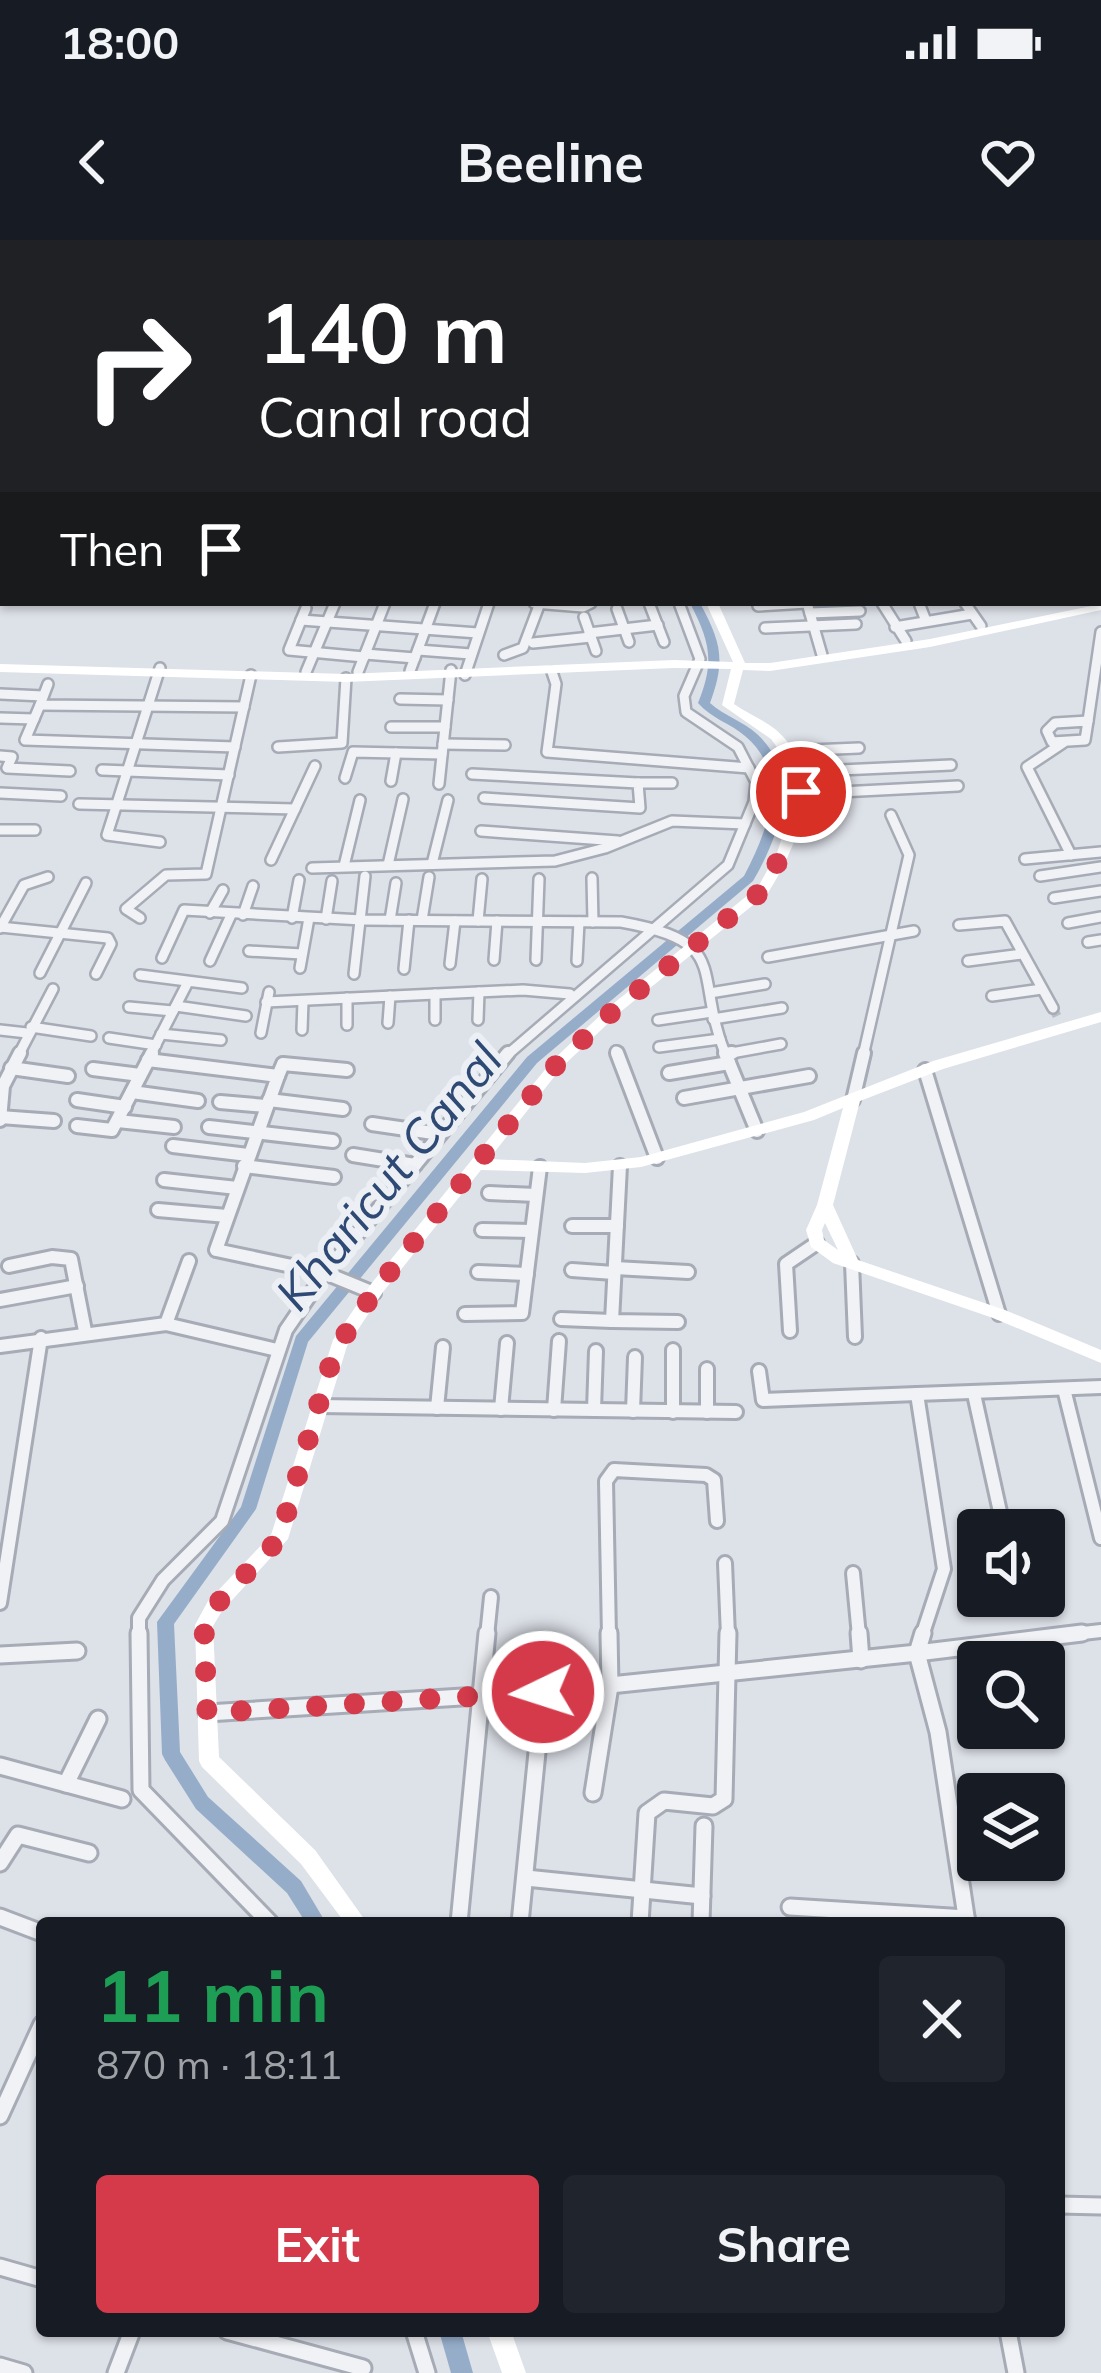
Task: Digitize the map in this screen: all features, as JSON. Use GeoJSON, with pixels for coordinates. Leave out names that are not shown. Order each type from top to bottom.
{"type":"FeatureCollection","features":[{"type":"Feature","properties":{"kind":"street"},"geometry":{"type":"LineString","coordinates":[[306,672],[334,606]]}},
{"type":"Feature","properties":{"kind":"street"},"geometry":{"type":"LineString","coordinates":[[278,747],[342,743],[352,675],[385,606]]}},
{"type":"Feature","properties":{"kind":"street"},"geometry":{"type":"LineString","coordinates":[[414,660],[434,606]]}},
{"type":"Feature","properties":{"kind":"street"},"geometry":{"type":"LineString","coordinates":[[439,784],[448,700],[488,606]]}},
{"type":"Feature","properties":{"kind":"street"},"geometry":{"type":"LineString","coordinates":[[504,655],[523,648],[537,606]]}},
{"type":"Feature","properties":{"kind":"street"},"geometry":{"type":"LineString","coordinates":[[651,606],[664,641]]}},
{"type":"Feature","properties":{"kind":"street"},"geometry":{"type":"LineString","coordinates":[[264,1917],[141,1790],[139,1618],[163,1580],[222,1521],[277,1350],[328,1275],[514,1046],[570,994],[722,875],[757,790],[738,747],[686,712],[684,696],[700,661],[680,606]]}},
{"type":"Feature","properties":{"kind":"street"},"geometry":{"type":"LineString","coordinates":[[353,1917],[308,1857],[209,1761],[204,1625],[215,1606],[279,1539],[339,1344],[369,1292],[557,1064],[614,1010],[763,890],[801,794],[786,752],[766,729],[728,705],[736,663],[713,606]]}},
{"type":"Feature","properties":{"kind":"street"},"geometry":{"type":"LineString","coordinates":[[758,606],[860,611]]}},
{"type":"Feature","properties":{"kind":"street"},"geometry":{"type":"LineString","coordinates":[[884,606],[906,640]]}},
{"type":"Feature","properties":{"kind":"street"},"geometry":{"type":"LineString","coordinates":[[920,606],[926,620]]}},
{"type":"Feature","properties":{"kind":"street"},"geometry":{"type":"LineString","coordinates":[[967,606],[981,626]]}},
{"type":"Feature","properties":{"kind":"street"},"geometry":{"type":"LineString","coordinates":[[736,663],[822,655],[1101,606]]}},
{"type":"Feature","properties":{"kind":"street"},"geometry":{"type":"LineString","coordinates":[[306,608],[289,650],[414,660],[458,673],[597,656],[736,663],[840,659],[1101,606]]}},
{"type":"Feature","properties":{"kind":"street"},"geometry":{"type":"LineString","coordinates":[[808,607],[822,655]]}},
{"type":"Feature","properties":{"kind":"street"},"geometry":{"type":"LineString","coordinates":[[617,609],[629,642]]}},
{"type":"Feature","properties":{"kind":"street"},"geometry":{"type":"LineString","coordinates":[[895,627],[972,614]]}},
{"type":"Feature","properties":{"kind":"street"},"geometry":{"type":"LineString","coordinates":[[584,617],[597,656]]}},
{"type":"Feature","properties":{"kind":"street"},"geometry":{"type":"LineString","coordinates":[[301,620],[478,633]]}},
{"type":"Feature","properties":{"kind":"street"},"geometry":{"type":"LineString","coordinates":[[765,628],[856,624]]}},
{"type":"Feature","properties":{"kind":"street"},"geometry":{"type":"LineString","coordinates":[[533,643],[658,626]]}},
{"type":"Feature","properties":{"kind":"street"},"geometry":{"type":"LineString","coordinates":[[1088,721],[1055,723],[1047,731],[1052,742],[1085,740],[1088,721],[1101,632]]}},
{"type":"Feature","properties":{"kind":"street"},"geometry":{"type":"LineString","coordinates":[[0,666],[352,675],[414,660],[471,654]]}},
{"type":"Feature","properties":{"kind":"street"},"geometry":{"type":"LineString","coordinates":[[159,670],[251,675],[552,672],[700,661]]}},
{"type":"Feature","properties":{"kind":"street"},"geometry":{"type":"LineString","coordinates":[[159,670],[107,835],[160,842]]}},
{"type":"Feature","properties":{"kind":"street"},"geometry":{"type":"LineString","coordinates":[[552,672],[556,684],[547,752],[749,768]]}},
{"type":"Feature","properties":{"kind":"street"},"geometry":{"type":"LineString","coordinates":[[140,918],[126,909],[166,875],[206,874],[251,675]]}},
{"type":"Feature","properties":{"kind":"street"},"geometry":{"type":"LineString","coordinates":[[0,694],[148,706],[244,707]]}},
{"type":"Feature","properties":{"kind":"street"},"geometry":{"type":"LineString","coordinates":[[43,695],[25,740],[235,747]]}},
{"type":"Feature","properties":{"kind":"street"},"geometry":{"type":"LineString","coordinates":[[400,699],[448,700]]}},
{"type":"Feature","properties":{"kind":"street"},"geometry":{"type":"LineString","coordinates":[[0,718],[34,719]]}},
{"type":"Feature","properties":{"kind":"street"},"geometry":{"type":"LineString","coordinates":[[391,727],[445,727]]}},
{"type":"Feature","properties":{"kind":"street"},"geometry":{"type":"LineString","coordinates":[[1063,743],[1027,767],[1071,855]]}},
{"type":"Feature","properties":{"kind":"street"},"geometry":{"type":"LineString","coordinates":[[345,778],[352,752],[505,745]]}},
{"type":"Feature","properties":{"kind":"street"},"geometry":{"type":"LineString","coordinates":[[786,752],[859,748]]}},
{"type":"Feature","properties":{"kind":"street"},"geometry":{"type":"LineString","coordinates":[[391,781],[396,753]]}},
{"type":"Feature","properties":{"kind":"street"},"geometry":{"type":"LineString","coordinates":[[0,756],[12,757],[7,768],[70,771]]}},
{"type":"Feature","properties":{"kind":"street"},"geometry":{"type":"LineString","coordinates":[[796,772],[951,765]]}},
{"type":"Feature","properties":{"kind":"street"},"geometry":{"type":"LineString","coordinates":[[271,860],[315,766]]}},
{"type":"Feature","properties":{"kind":"street"},"geometry":{"type":"LineString","coordinates":[[102,770],[229,775]]}},
{"type":"Feature","properties":{"kind":"street"},"geometry":{"type":"LineString","coordinates":[[472,774],[672,783]]}},
{"type":"Feature","properties":{"kind":"street"},"geometry":{"type":"LineString","coordinates":[[638,784],[640,808],[649,818],[648,833]]}},
{"type":"Feature","properties":{"kind":"street"},"geometry":{"type":"LineString","coordinates":[[801,794],[958,786]]}},
{"type":"Feature","properties":{"kind":"street"},"geometry":{"type":"LineString","coordinates":[[0,793],[61,796]]}},
{"type":"Feature","properties":{"kind":"street"},"geometry":{"type":"LineString","coordinates":[[484,798],[640,808]]}},
{"type":"Feature","properties":{"kind":"street"},"geometry":{"type":"LineString","coordinates":[[388,865],[403,799]]}},
{"type":"Feature","properties":{"kind":"street"},"geometry":{"type":"LineString","coordinates":[[344,866],[360,800]]}},
{"type":"Feature","properties":{"kind":"street"},"geometry":{"type":"LineString","coordinates":[[432,864],[448,800]]}},
{"type":"Feature","properties":{"kind":"street"},"geometry":{"type":"LineString","coordinates":[[79,804],[295,809]]}},
{"type":"Feature","properties":{"kind":"street"},"geometry":{"type":"LineString","coordinates":[[891,815],[909,855],[853,1100],[814,1230],[817,1243],[852,1263],[1101,1357]]}},
{"type":"Feature","properties":{"kind":"street"},"geometry":{"type":"LineString","coordinates":[[312,868],[555,861],[688,819],[745,824]]}},
{"type":"Feature","properties":{"kind":"street"},"geometry":{"type":"LineString","coordinates":[[0,830],[35,830]]}},
{"type":"Feature","properties":{"kind":"street"},"geometry":{"type":"LineString","coordinates":[[481,831],[622,842]]}},
{"type":"Feature","properties":{"kind":"street"},"geometry":{"type":"LineString","coordinates":[[1025,859],[1071,855],[1099,859]]}},
{"type":"Feature","properties":{"kind":"street"},"geometry":{"type":"LineString","coordinates":[[1040,876],[1099,859]]}},
{"type":"Feature","properties":{"kind":"street"},"geometry":{"type":"LineString","coordinates":[[354,974],[365,876]]}},
{"type":"Feature","properties":{"kind":"street"},"geometry":{"type":"LineString","coordinates":[[48,877],[24,885],[0,927],[109,938],[112,944],[96,974]]}},
{"type":"Feature","properties":{"kind":"street"},"geometry":{"type":"LineString","coordinates":[[404,969],[429,878]]}},
{"type":"Feature","properties":{"kind":"street"},"geometry":{"type":"LineString","coordinates":[[577,961],[592,878]]}},
{"type":"Feature","properties":{"kind":"street"},"geometry":{"type":"LineString","coordinates":[[478,921],[482,879]]}},
{"type":"Feature","properties":{"kind":"street"},"geometry":{"type":"LineString","coordinates":[[536,960],[539,879]]}},
{"type":"Feature","properties":{"kind":"street"},"geometry":{"type":"LineString","coordinates":[[292,918],[299,880]]}},
{"type":"Feature","properties":{"kind":"street"},"geometry":{"type":"LineString","coordinates":[[326,919],[332,881]]}},
{"type":"Feature","properties":{"kind":"street"},"geometry":{"type":"LineString","coordinates":[[40,973],[86,883]]}},
{"type":"Feature","properties":{"kind":"street"},"geometry":{"type":"LineString","coordinates":[[390,920],[396,883]]}},
{"type":"Feature","properties":{"kind":"street"},"geometry":{"type":"LineString","coordinates":[[210,961],[253,886]]}},
{"type":"Feature","properties":{"kind":"street"},"geometry":{"type":"LineString","coordinates":[[210,913],[223,890]]}},
{"type":"Feature","properties":{"kind":"street"},"geometry":{"type":"LineString","coordinates":[[1054,898],[1101,892]]}},
{"type":"Feature","properties":{"kind":"street"},"geometry":{"type":"LineString","coordinates":[[162,958],[184,910],[292,918],[586,922],[654,928],[691,945],[706,966],[712,1015],[758,1131]]}},
{"type":"Feature","properties":{"kind":"street"},"geometry":{"type":"LineString","coordinates":[[1068,922],[1101,917]]}},
{"type":"Feature","properties":{"kind":"street"},"geometry":{"type":"LineString","coordinates":[[300,968],[309,918]]}},
{"type":"Feature","properties":{"kind":"street"},"geometry":{"type":"LineString","coordinates":[[450,964],[455,921]]}},
{"type":"Feature","properties":{"kind":"street"},"geometry":{"type":"LineString","coordinates":[[494,960],[497,921]]}},
{"type":"Feature","properties":{"kind":"street"},"geometry":{"type":"LineString","coordinates":[[959,925],[1005,921],[1059,1019]]}},
{"type":"Feature","properties":{"kind":"street"},"geometry":{"type":"LineString","coordinates":[[768,957],[914,931]]}},
{"type":"Feature","properties":{"kind":"street"},"geometry":{"type":"LineString","coordinates":[[249,951],[302,954]]}},
{"type":"Feature","properties":{"kind":"street"},"geometry":{"type":"LineString","coordinates":[[968,961],[1022,954]]}},
{"type":"Feature","properties":{"kind":"street"},"geometry":{"type":"LineString","coordinates":[[140,976],[242,988]]}},
{"type":"Feature","properties":{"kind":"street"},"geometry":{"type":"LineString","coordinates":[[77,1126],[112,1130],[188,982]]}},
{"type":"Feature","properties":{"kind":"street"},"geometry":{"type":"LineString","coordinates":[[710,993],[765,984]]}},
{"type":"Feature","properties":{"kind":"street"},"geometry":{"type":"LineString","coordinates":[[53,989],[3,1087],[0,1119],[54,1121]]}},
{"type":"Feature","properties":{"kind":"street"},"geometry":{"type":"LineString","coordinates":[[261,1034],[268,997],[303,1000],[529,989],[570,994]]}},
{"type":"Feature","properties":{"kind":"street"},"geometry":{"type":"LineString","coordinates":[[526,1007],[529,989]]}},
{"type":"Feature","properties":{"kind":"street"},"geometry":{"type":"LineString","coordinates":[[992,996],[1042,989]]}},
{"type":"Feature","properties":{"kind":"street"},"geometry":{"type":"LineString","coordinates":[[478,1019],[479,992]]}},
{"type":"Feature","properties":{"kind":"street"},"geometry":{"type":"LineString","coordinates":[[435,994],[435,1020]]}},
{"type":"Feature","properties":{"kind":"street"},"geometry":{"type":"LineString","coordinates":[[388,1023],[390,996]]}},
{"type":"Feature","properties":{"kind":"street"},"geometry":{"type":"LineString","coordinates":[[347,998],[347,1025]]}},
{"type":"Feature","properties":{"kind":"street"},"geometry":{"type":"LineString","coordinates":[[302,1030],[303,1000]]}},
{"type":"Feature","properties":{"kind":"street"},"geometry":{"type":"LineString","coordinates":[[129,1007],[246,1016]]}},
{"type":"Feature","properties":{"kind":"street"},"geometry":{"type":"LineString","coordinates":[[658,1019],[782,1008]]}},
{"type":"Feature","properties":{"kind":"street"},"geometry":{"type":"LineString","coordinates":[[477,1164],[620,1166],[657,1158],[853,1100],[1059,1019],[1101,1017]]}},
{"type":"Feature","properties":{"kind":"street"},"geometry":{"type":"LineString","coordinates":[[0,1030],[91,1036]]}},
{"type":"Feature","properties":{"kind":"street"},"geometry":{"type":"LineString","coordinates":[[109,1038],[221,1040]]}},
{"type":"Feature","properties":{"kind":"street"},"geometry":{"type":"LineString","coordinates":[[659,1047],[720,1039]]}},
{"type":"Feature","properties":{"kind":"street"},"geometry":{"type":"LineString","coordinates":[[669,1073],[781,1044]]}},
{"type":"Feature","properties":{"kind":"street"},"geometry":{"type":"LineString","coordinates":[[616,1051],[657,1158]]}},
{"type":"Feature","properties":{"kind":"street"},"geometry":{"type":"LineString","coordinates":[[148,1060],[278,1076]]}},
{"type":"Feature","properties":{"kind":"street"},"geometry":{"type":"LineString","coordinates":[[347,1070],[283,1064],[216,1250],[328,1275],[369,1292]]}},
{"type":"Feature","properties":{"kind":"street"},"geometry":{"type":"LineString","coordinates":[[11,1068],[68,1076]]}},
{"type":"Feature","properties":{"kind":"street"},"geometry":{"type":"LineString","coordinates":[[93,1069],[140,1076]]}},
{"type":"Feature","properties":{"kind":"street"},"geometry":{"type":"LineString","coordinates":[[925,1070],[999,1315]]}},
{"type":"Feature","properties":{"kind":"street"},"geometry":{"type":"LineString","coordinates":[[684,1098],[808,1076]]}},
{"type":"Feature","properties":{"kind":"street"},"geometry":{"type":"LineString","coordinates":[[132,1092],[198,1101]]}},
{"type":"Feature","properties":{"kind":"street"},"geometry":{"type":"LineString","coordinates":[[77,1100],[124,1107]]}},
{"type":"Feature","properties":{"kind":"street"},"geometry":{"type":"LineString","coordinates":[[220,1102],[343,1109]]}},
{"type":"Feature","properties":{"kind":"street"},"geometry":{"type":"LineString","coordinates":[[118,1121],[174,1127]]}},
{"type":"Feature","properties":{"kind":"street"},"geometry":{"type":"LineString","coordinates":[[372,1124],[440,1134]]}},
{"type":"Feature","properties":{"kind":"street"},"geometry":{"type":"LineString","coordinates":[[209,1127],[333,1141]]}},
{"type":"Feature","properties":{"kind":"street"},"geometry":{"type":"LineString","coordinates":[[173,1146],[334,1177]]}},
{"type":"Feature","properties":{"kind":"street"},"geometry":{"type":"LineString","coordinates":[[353,1155],[415,1166]]}},
{"type":"Feature","properties":{"kind":"street"},"geometry":{"type":"LineString","coordinates":[[612,1321],[620,1166]]}},
{"type":"Feature","properties":{"kind":"street"},"geometry":{"type":"LineString","coordinates":[[465,1314],[522,1313],[540,1168]]}},
{"type":"Feature","properties":{"kind":"street"},"geometry":{"type":"LineString","coordinates":[[164,1180],[237,1188]]}},
{"type":"Feature","properties":{"kind":"street"},"geometry":{"type":"LineString","coordinates":[[488,1193],[536,1195]]}},
{"type":"Feature","properties":{"kind":"street"},"geometry":{"type":"LineString","coordinates":[[825,1205],[852,1263],[855,1337]]}},
{"type":"Feature","properties":{"kind":"street"},"geometry":{"type":"LineString","coordinates":[[158,1210],[227,1216]]}},
{"type":"Feature","properties":{"kind":"street"},"geometry":{"type":"LineString","coordinates":[[572,1226],[617,1226]]}},
{"type":"Feature","properties":{"kind":"street"},"geometry":{"type":"LineString","coordinates":[[482,1230],[532,1231]]}},
{"type":"Feature","properties":{"kind":"street"},"geometry":{"type":"LineString","coordinates":[[790,1330],[786,1264],[817,1243]]}},
{"type":"Feature","properties":{"kind":"street"},"geometry":{"type":"LineString","coordinates":[[9,1266],[65,1256],[71,1259],[86,1331]]}},
{"type":"Feature","properties":{"kind":"street"},"geometry":{"type":"LineString","coordinates":[[166,1324],[189,1262]]}},
{"type":"Feature","properties":{"kind":"street"},"geometry":{"type":"LineString","coordinates":[[572,1270],[688,1272]]}},
{"type":"Feature","properties":{"kind":"street"},"geometry":{"type":"LineString","coordinates":[[478,1272],[526,1274]]}},
{"type":"Feature","properties":{"kind":"street"},"geometry":{"type":"LineString","coordinates":[[0,1300],[77,1286]]}},
{"type":"Feature","properties":{"kind":"street"},"geometry":{"type":"LineString","coordinates":[[561,1319],[678,1322]]}},
{"type":"Feature","properties":{"kind":"street"},"geometry":{"type":"LineString","coordinates":[[0,1346],[166,1324],[277,1350]]}},
{"type":"Feature","properties":{"kind":"street"},"geometry":{"type":"LineString","coordinates":[[0,1603],[6,1531],[41,1337]]}},
{"type":"Feature","properties":{"kind":"street"},"geometry":{"type":"LineString","coordinates":[[554,1410],[559,1341]]}},
{"type":"Feature","properties":{"kind":"street"},"geometry":{"type":"LineString","coordinates":[[501,1409],[507,1343]]}},
{"type":"Feature","properties":{"kind":"street"},"geometry":{"type":"LineString","coordinates":[[437,1408],[443,1347]]}},
{"type":"Feature","properties":{"kind":"street"},"geometry":{"type":"LineString","coordinates":[[673,1350],[673,1412]]}},
{"type":"Feature","properties":{"kind":"street"},"geometry":{"type":"LineString","coordinates":[[594,1410],[596,1352]]}},
{"type":"Feature","properties":{"kind":"street"},"geometry":{"type":"LineString","coordinates":[[633,1411],[635,1357]]}},
{"type":"Feature","properties":{"kind":"street"},"geometry":{"type":"LineString","coordinates":[[707,1369],[707,1412]]}},
{"type":"Feature","properties":{"kind":"street"},"geometry":{"type":"LineString","coordinates":[[759,1371],[763,1400],[1101,1387]]}},
{"type":"Feature","properties":{"kind":"street"},"geometry":{"type":"LineString","coordinates":[[1064,1389],[1101,1538]]}},
{"type":"Feature","properties":{"kind":"street"},"geometry":{"type":"LineString","coordinates":[[917,1394],[944,1569],[917,1653],[938,1732],[967,1917]]}},
{"type":"Feature","properties":{"kind":"street"},"geometry":{"type":"LineString","coordinates":[[974,1394],[999,1509]]}},
{"type":"Feature","properties":{"kind":"street"},"geometry":{"type":"LineString","coordinates":[[320,1406],[736,1412]]}},
{"type":"Feature","properties":{"kind":"street"},"geometry":{"type":"LineString","coordinates":[[593,1793],[610,1686],[606,1481],[614,1470],[706,1475],[714,1480],[717,1521]]}},
{"type":"Feature","properties":{"kind":"street"},"geometry":{"type":"LineString","coordinates":[[641,1917],[647,1813],[664,1801],[712,1806],[724,1799],[730,1673],[725,1563]]}},
{"type":"Feature","properties":{"kind":"street"},"geometry":{"type":"LineString","coordinates":[[854,1573],[861,1660]]}},
{"type":"Feature","properties":{"kind":"street"},"geometry":{"type":"LineString","coordinates":[[460,1917],[491,1597]]}},
{"type":"Feature","properties":{"kind":"street"},"geometry":{"type":"LineString","coordinates":[[207,1713],[610,1686],[1101,1631]]}},
{"type":"Feature","properties":{"kind":"street"},"geometry":{"type":"LineString","coordinates":[[0,1655],[77,1651]]}},
{"type":"Feature","properties":{"kind":"street"},"geometry":{"type":"LineString","coordinates":[[521,1917],[543,1692]]}},
{"type":"Feature","properties":{"kind":"street"},"geometry":{"type":"LineString","coordinates":[[66,1784],[98,1719]]}},
{"type":"Feature","properties":{"kind":"street"},"geometry":{"type":"LineString","coordinates":[[0,1766],[122,1799]]}},
{"type":"Feature","properties":{"kind":"street"},"geometry":{"type":"LineString","coordinates":[[701,1917],[704,1826]]}},
{"type":"Feature","properties":{"kind":"street"},"geometry":{"type":"LineString","coordinates":[[0,1862],[18,1834],[89,1853]]}},
{"type":"Feature","properties":{"kind":"street"},"geometry":{"type":"LineString","coordinates":[[526,1878],[702,1896]]}},
{"type":"Feature","properties":{"kind":"street"},"geometry":{"type":"LineString","coordinates":[[790,1906],[929,1917]]}},
{"type":"Feature","properties":{"kind":"street"},"geometry":{"type":"LineString","coordinates":[[0,1917],[36,1931]]}},
{"type":"Feature","properties":{"kind":"street"},"geometry":{"type":"LineString","coordinates":[[0,2116],[36,2037]]}},
{"type":"Feature","properties":{"kind":"street"},"geometry":{"type":"LineString","coordinates":[[1065,2205],[1101,2206]]}},
{"type":"Feature","properties":{"kind":"street"},"geometry":{"type":"LineString","coordinates":[[0,2267],[36,2277]]}},
{"type":"Feature","properties":{"kind":"street"},"geometry":{"type":"LineString","coordinates":[[116,2373],[130,2337]]}},
{"type":"Feature","properties":{"kind":"street"},"geometry":{"type":"LineString","coordinates":[[249,2337],[363,2368]]}},
{"type":"Feature","properties":{"kind":"street"},"geometry":{"type":"LineString","coordinates":[[416,2337],[427,2373]]}},
{"type":"Feature","properties":{"kind":"street"},"geometry":{"type":"LineString","coordinates":[[501,2337],[514,2373]]}},
{"type":"Feature","properties":{"kind":"street"},"geometry":{"type":"LineString","coordinates":[[1009,2337],[1016,2373]]}},
{"type":"Feature","properties":{"kind":"street"},"geometry":{"type":"LineString","coordinates":[[0,2366],[24,2373]]}},
{"type":"Feature","properties":{"kind":"waterway","name":"Kharicut Canal"},"geometry":{"type":"LineString","coordinates":[[313,1917],[294,1887],[202,1803],[171,1754],[165,1622],[248,1509],[301,1340],[532,1060],[749,878],[759,860],[778,803],[774,767],[750,734],[704,703],[714,674],[715,652],[696,606]]}},
{"type":"Feature","properties":{"kind":"waterway","name":"Kharicut Canal"},"geometry":{"type":"LineString","coordinates":[[452,2337],[462,2373]]}},
{"type":"Feature","properties":{"kind":"tunnel"},"geometry":{"type":"LineString","coordinates":[[1053,1008],[1059,1020]]}},
{"type":"Feature","properties":{"kind":"route"},"geometry":{"type":"LineString","coordinates":[[543,1692],[207,1713],[204,1625],[215,1606],[279,1539],[329,1369],[339,1344],[377,1288],[557,1064],[614,1010],[763,890],[799,808],[801,792]]}}]}
